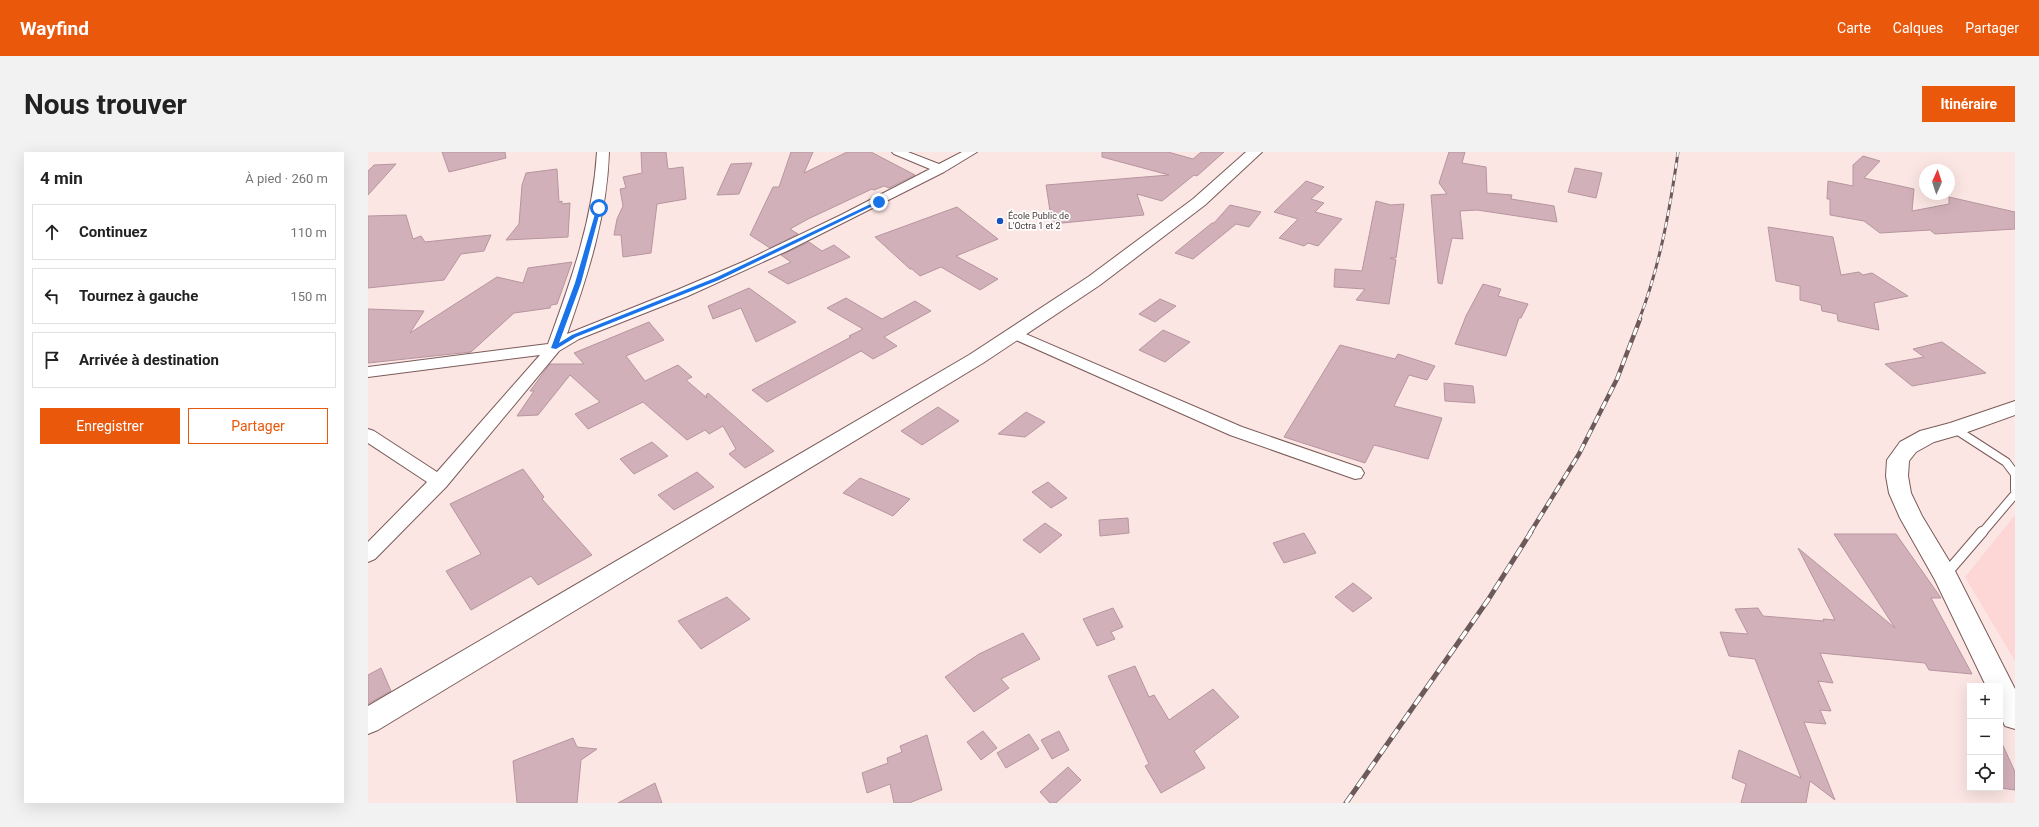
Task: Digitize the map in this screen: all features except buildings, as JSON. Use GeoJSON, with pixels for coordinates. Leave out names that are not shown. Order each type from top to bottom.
{"type":"FeatureCollection","features":[{"type":"Feature","properties":{"kind":"street"},"geometry":{"type":"LineString","coordinates":[[554,348],[578,283],[599,208],[603,177],[603,152]]}},
{"type":"Feature","properties":{"kind":"street"},"geometry":{"type":"LineString","coordinates":[[898,152],[940,169]]}},
{"type":"Feature","properties":{"kind":"street"},"geometry":{"type":"LineString","coordinates":[[368,554],[402,522],[440,482],[554,348],[574,336],[717,279],[805,238],[971,152]]}},
{"type":"Feature","properties":{"kind":"street"},"geometry":{"type":"LineString","coordinates":[[368,721],[836,443],[1014,334],[1094,282],[1199,202],[1255,152]]}},
{"type":"Feature","properties":{"kind":"street"},"geometry":{"type":"LineString","coordinates":[[1014,334],[1236,431],[1355,473]]}},
{"type":"Feature","properties":{"kind":"street"},"geometry":{"type":"LineString","coordinates":[[368,372],[554,348]]}},
{"type":"Feature","properties":{"kind":"street"},"geometry":{"type":"LineString","coordinates":[[1998,683],[1944,576],[1912,518],[1900,493],[1897,476],[1898,460],[1908,447],[1927,436],[1955,429],[2015,408]]}},
{"type":"Feature","properties":{"kind":"street"},"geometry":{"type":"LineString","coordinates":[[368,434],[440,482]]}},
{"type":"Feature","properties":{"kind":"street"},"geometry":{"type":"LineString","coordinates":[[2003,693],[2015,717]]}},
{"type":"Feature","properties":{"kind":"lane"},"geometry":{"type":"LineString","coordinates":[[1955,429],[1989,450],[2006,463],[2015,473],[2015,490]]}},
{"type":"Feature","properties":{"kind":"lane"},"geometry":{"type":"LineString","coordinates":[[1944,576],[2015,494]]}},
{"type":"Feature","properties":{"kind":"shaded area"},"geometry":{"type":"Polygon","coordinates":[[[2015,515],[2015,661],[1965,577],[2015,515]]]}},
{"type":"Feature","properties":{"kind":"railway"},"geometry":{"type":"LineString","coordinates":[[1639,320],[1653,279],[1663,237],[1678,152]]}},
{"type":"Feature","properties":{"kind":"railway"},"geometry":{"type":"LineString","coordinates":[[1530,533],[1579,454],[1617,379],[1640,319]]}},
{"type":"Feature","properties":{"kind":"railway"},"geometry":{"type":"LineString","coordinates":[[1346,803],[1488,600],[1531,532]]}},
{"type":"Feature","properties":{"kind":"place","name":"École Public de L'Octra 1 et 2"},"geometry":{"type":"Point","coordinates":[1000,221]}},
{"type":"Feature","properties":{"kind":"route"},"geometry":{"type":"LineString","coordinates":[[599,208],[578,283],[554,348],[574,336],[717,279],[879,202]]}}]}
